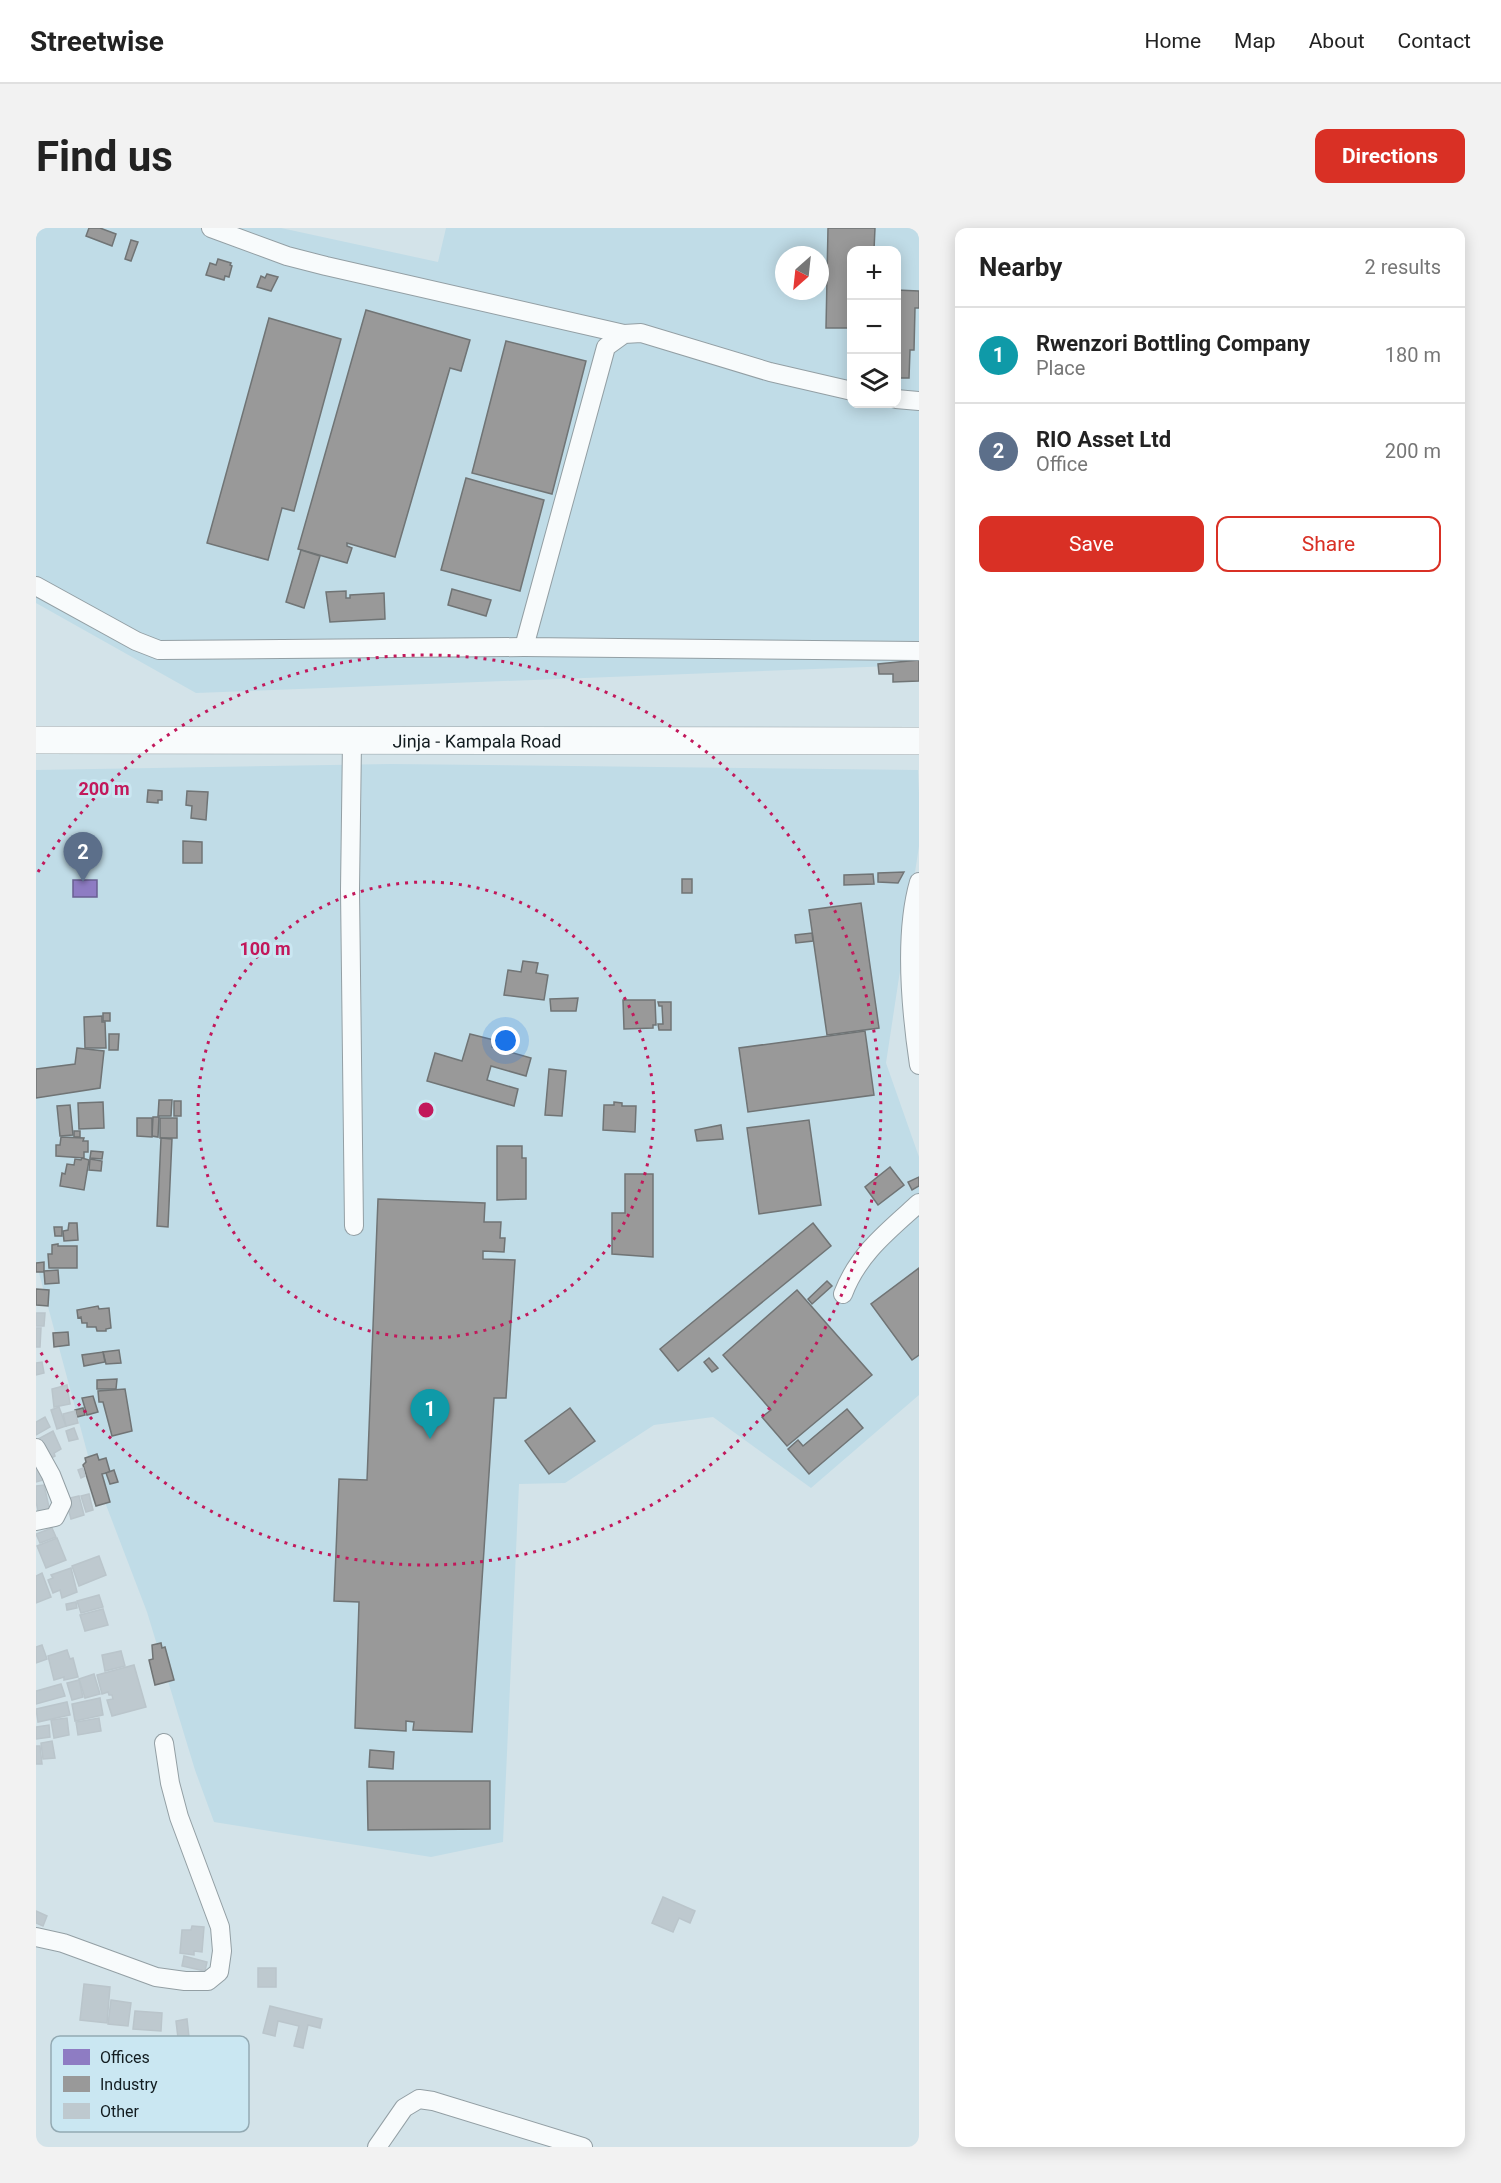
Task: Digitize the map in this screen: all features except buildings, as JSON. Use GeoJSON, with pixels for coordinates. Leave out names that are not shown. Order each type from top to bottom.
{"type":"FeatureCollection","features":[{"type":"Feature","properties":{"kind":"highway","name":"Jinja - Kampala Road"},"geometry":{"type":"LineString","coordinates":[[36,740],[919,741]]}},
{"type":"Feature","properties":{"kind":"street"},"geometry":{"type":"LineString","coordinates":[[211,228],[287,256],[326,266],[624,334],[641,333],[771,372],[847,389]]}},
{"type":"Feature","properties":{"kind":"street"},"geometry":{"type":"LineString","coordinates":[[524,647],[606,347],[624,334]]}},
{"type":"Feature","properties":{"kind":"street"},"geometry":{"type":"LineString","coordinates":[[901,399],[919,401]]}},
{"type":"Feature","properties":{"kind":"street"},"geometry":{"type":"LineString","coordinates":[[36,586],[136,641],[159,650],[524,647],[919,651]]}},
{"type":"Feature","properties":{"kind":"street"},"geometry":{"type":"LineString","coordinates":[[352,741],[350,890],[354,1226]]}},
{"type":"Feature","properties":{"kind":"street"},"geometry":{"type":"LineString","coordinates":[[919,882],[912,924],[911,967],[912,1007],[919,1065]]}},
{"type":"Feature","properties":{"kind":"street"},"geometry":{"type":"LineString","coordinates":[[843,1294],[850,1278],[871,1246],[919,1203]]}},
{"type":"Feature","properties":{"kind":"street"},"geometry":{"type":"LineString","coordinates":[[36,1448],[51,1475],[62,1503],[55,1517],[36,1521]]}},
{"type":"Feature","properties":{"kind":"street"},"geometry":{"type":"LineString","coordinates":[[36,1937],[63,1943],[156,1977],[208,1981],[219,1971],[222,1951],[220,1927],[179,1817],[170,1783],[164,1743]]}},
{"type":"Feature","properties":{"kind":"street"},"geometry":{"type":"LineString","coordinates":[[377,2147],[404,2108],[419,2099],[444,2104],[583,2147]]}},
{"type":"Feature","properties":{"kind":"shaded area"},"geometry":{"type":"Polygon","coordinates":[[[36,228],[281,228],[438,262],[446,228],[919,228],[919,665],[196,693],[36,603],[36,228]]]}},
{"type":"Feature","properties":{"kind":"shaded area"},"geometry":{"type":"Polygon","coordinates":[[[391,764],[918,770],[919,793],[919,846],[886,1063],[919,1157],[919,1395],[811,1488],[713,1417],[654,1425],[565,1483],[519,1484],[503,1842],[431,1857],[214,1822],[195,1770],[147,1612],[90,1463],[36,1262],[36,770],[391,764]]]}},
{"type":"Feature","properties":{"kind":"place","name":"RIO Asset Ltd"},"geometry":{"type":"Point","coordinates":[83,882]}},
{"type":"Feature","properties":{"kind":"place","name":"Rwenzori Bottling Company"},"geometry":{"type":"Point","coordinates":[430,1439]}}]}
